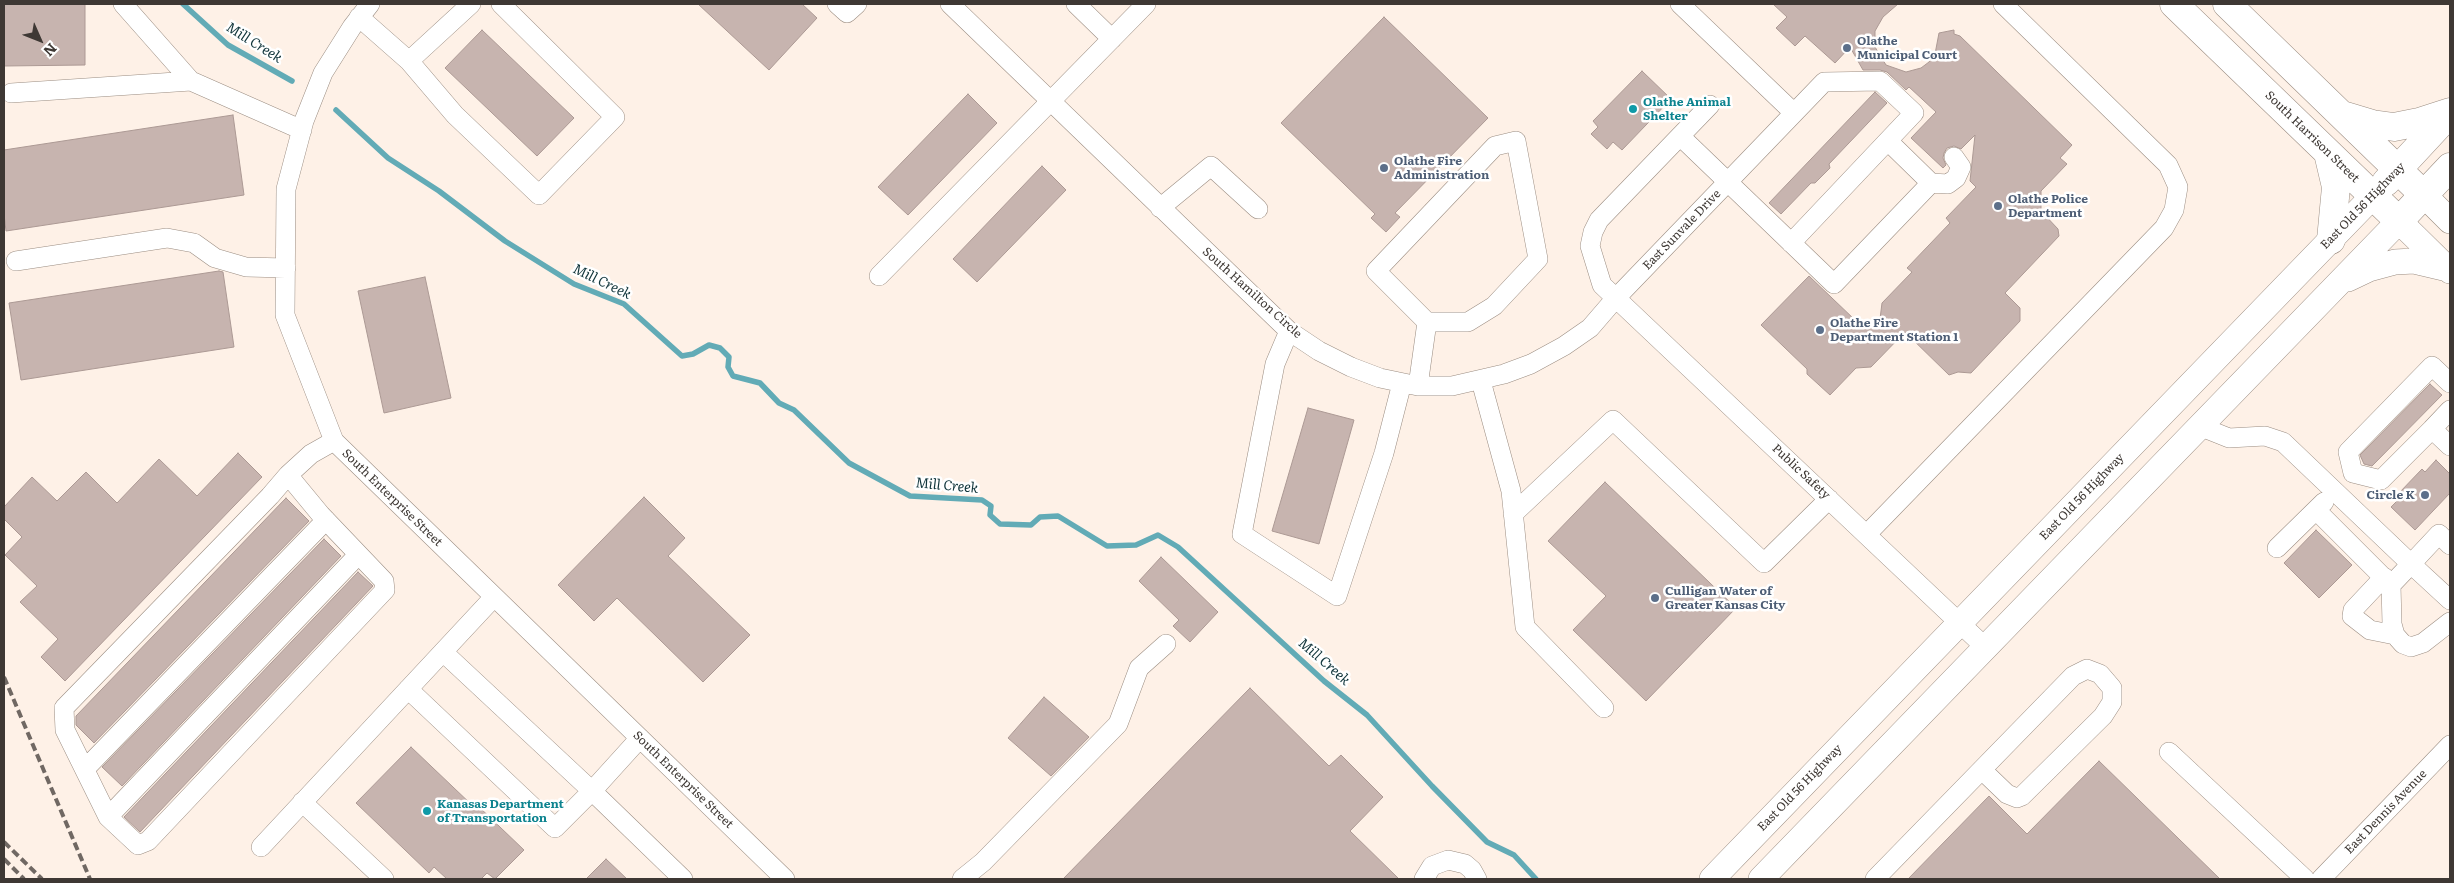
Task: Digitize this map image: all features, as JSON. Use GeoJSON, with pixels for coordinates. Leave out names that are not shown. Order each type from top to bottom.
{"type":"FeatureCollection","features":[{"type":"Feature","properties":{"kind":"highway","name":"South Harrison Street"},"geometry":{"type":"LineString","coordinates":[[2174,4],[2399,221]]}},
{"type":"Feature","properties":{"kind":"highway"},"geometry":{"type":"LineString","coordinates":[[2227,4],[2424,195]]}},
{"type":"Feature","properties":{"kind":"highway"},"geometry":{"type":"LineString","coordinates":[[2341,115],[2372,124],[2394,126],[2419,122],[2450,113]]}},
{"type":"Feature","properties":{"kind":"highway","name":"East Old 56 Highway"},"geometry":{"type":"LineString","coordinates":[[2373,196],[2450,113]]}},
{"type":"Feature","properties":{"kind":"highway"},"geometry":{"type":"LineString","coordinates":[[2328,153],[2336,187],[2331,240]]}},
{"type":"Feature","properties":{"kind":"highway"},"geometry":{"type":"LineString","coordinates":[[2399,221],[2450,167]]}},
{"type":"Feature","properties":{"kind":"main road"},"geometry":{"type":"LineString","coordinates":[[2424,195],[2450,221]]}},
{"type":"Feature","properties":{"kind":"main road","name":"East Old 56 Highway"},"geometry":{"type":"LineString","coordinates":[[1712,879],[2373,196]]}},
{"type":"Feature","properties":{"kind":"main road"},"geometry":{"type":"LineString","coordinates":[[1761,879],[2399,221]]}},
{"type":"Feature","properties":{"kind":"main road","name":"South Harrison Street"},"geometry":{"type":"LineString","coordinates":[[2399,221],[2449,270]]}},
{"type":"Feature","properties":{"kind":"main road"},"geometry":{"type":"LineString","coordinates":[[2337,284],[2369,269],[2395,262],[2414,261],[2449,270]]}},
{"type":"Feature","properties":{"kind":"street"},"geometry":{"type":"LineString","coordinates":[[123,4],[165,49],[191,81],[302,130]]}},
{"type":"Feature","properties":{"kind":"street"},"geometry":{"type":"LineString","coordinates":[[409,61],[470,4]]}},
{"type":"Feature","properties":{"kind":"street"},"geometry":{"type":"LineString","coordinates":[[365,11],[454,115],[539,194],[616,118],[501,4]]}},
{"type":"Feature","properties":{"kind":"street"},"geometry":{"type":"LineString","coordinates":[[837,4],[847,13],[857,4]]}},
{"type":"Feature","properties":{"kind":"street","name":"South Hamilton Circle"},"geometry":{"type":"LineString","coordinates":[[950,4],[1289,331],[1319,352],[1351,367],[1410,385],[1452,386],[1481,381],[1531,364],[1564,346],[1590,328],[1615,299]]}},
{"type":"Feature","properties":{"kind":"street"},"geometry":{"type":"LineString","coordinates":[[1076,4],[1112,39]]}},
{"type":"Feature","properties":{"kind":"street"},"geometry":{"type":"LineString","coordinates":[[880,276],[1146,4]]}},
{"type":"Feature","properties":{"kind":"street"},"geometry":{"type":"LineString","coordinates":[[1680,4],[1794,113]]}},
{"type":"Feature","properties":{"kind":"street"},"geometry":{"type":"LineString","coordinates":[[1867,534],[2164,228],[2174,210],[2178,187],[2168,165],[2003,4]]}},
{"type":"Feature","properties":{"kind":"street","name":"South Enterprise Street"},"geometry":{"type":"LineString","coordinates":[[365,11],[324,73],[302,130],[286,188],[285,315],[334,441],[786,879]]}},
{"type":"Feature","properties":{"kind":"street"},"geometry":{"type":"LineString","coordinates":[[11,93],[191,81]]}},
{"type":"Feature","properties":{"kind":"street","name":"East Sunvale Drive"},"geometry":{"type":"LineString","coordinates":[[1615,299],[1824,82],[1880,81],[1914,113],[1888,141]]}},
{"type":"Feature","properties":{"kind":"street","name":"Public Safety"},"geometry":{"type":"LineString","coordinates":[[1710,105],[1598,220],[1590,246],[1602,285],[1985,647]]}},
{"type":"Feature","properties":{"kind":"street"},"geometry":{"type":"LineString","coordinates":[[1680,136],[1834,284],[1931,183]]}},
{"type":"Feature","properties":{"kind":"street"},"geometry":{"type":"LineString","coordinates":[[1516,141],[1538,258],[1494,306],[1468,322],[1427,322],[1376,271],[1495,146],[1516,141]]}},
{"type":"Feature","properties":{"kind":"street"},"geometry":{"type":"LineString","coordinates":[[1791,243],[1888,141],[1931,183],[1948,184],[1956,178],[1961,167],[1954,157]]}},
{"type":"Feature","properties":{"kind":"street"},"geometry":{"type":"LineString","coordinates":[[1160,208],[1212,166],[1258,209]]}},
{"type":"Feature","properties":{"kind":"street"},"geometry":{"type":"LineString","coordinates":[[16,261],[167,238],[194,243],[215,258],[246,267],[286,268]]}},
{"type":"Feature","properties":{"kind":"street"},"geometry":{"type":"LineString","coordinates":[[1289,331],[1275,364],[1242,534],[1337,596],[1384,453],[1410,385],[1427,322]]}},
{"type":"Feature","properties":{"kind":"street"},"geometry":{"type":"LineString","coordinates":[[2353,472],[2348,452],[2432,366],[2450,382]]}},
{"type":"Feature","properties":{"kind":"street"},"geometry":{"type":"LineString","coordinates":[[1481,381],[1511,491],[1526,627],[1604,708]]}},
{"type":"Feature","properties":{"kind":"street"},"geometry":{"type":"LineString","coordinates":[[2353,472],[2381,480],[2450,410]]}},
{"type":"Feature","properties":{"kind":"street"},"geometry":{"type":"LineString","coordinates":[[1513,514],[1613,420],[1764,563],[1829,498]]}},
{"type":"Feature","properties":{"kind":"street"},"geometry":{"type":"LineString","coordinates":[[2199,426],[2229,438],[2265,436],[2283,442],[2450,600]]}},
{"type":"Feature","properties":{"kind":"street"},"geometry":{"type":"LineString","coordinates":[[2432,429],[2450,446]]}},
{"type":"Feature","properties":{"kind":"street"},"geometry":{"type":"LineString","coordinates":[[288,475],[326,520],[384,581],[385,590],[148,840],[138,845],[108,817],[65,730],[64,708],[270,496],[288,475],[311,454],[334,441]]}},
{"type":"Feature","properties":{"kind":"street"},"geometry":{"type":"LineString","coordinates":[[2277,548],[2353,472]]}},
{"type":"Feature","properties":{"kind":"street"},"geometry":{"type":"LineString","coordinates":[[2316,510],[2387,581],[2394,635]]}},
{"type":"Feature","properties":{"kind":"street"},"geometry":{"type":"LineString","coordinates":[[85,769],[326,520]]}},
{"type":"Feature","properties":{"kind":"street"},"geometry":{"type":"LineString","coordinates":[[2447,534],[2353,610],[2352,616],[2370,630],[2394,635],[2403,644],[2411,647],[2423,643],[2436,635],[2450,622]]}},
{"type":"Feature","properties":{"kind":"street"},"geometry":{"type":"LineString","coordinates":[[108,817],[358,554]]}},
{"type":"Feature","properties":{"kind":"street"},"geometry":{"type":"LineString","coordinates":[[261,847],[494,597]]}},
{"type":"Feature","properties":{"kind":"street"},"geometry":{"type":"LineString","coordinates":[[962,879],[983,862],[1118,724],[1139,668],[1166,644]]}},
{"type":"Feature","properties":{"kind":"street"},"geometry":{"type":"LineString","coordinates":[[443,652],[683,879]]}},
{"type":"Feature","properties":{"kind":"street"},"geometry":{"type":"LineString","coordinates":[[1875,879],[2072,676],[2087,669],[2100,674],[2112,688],[2112,702],[2103,716],[2022,796],[2017,798],[2008,794],[1982,770]]}},
{"type":"Feature","properties":{"kind":"street"},"geometry":{"type":"LineString","coordinates":[[408,689],[555,828],[640,738]]}},
{"type":"Feature","properties":{"kind":"street","name":"East Dennis Avenue"},"geometry":{"type":"LineString","coordinates":[[2321,879],[2450,745]]}},
{"type":"Feature","properties":{"kind":"street"},"geometry":{"type":"LineString","coordinates":[[2169,752],[2305,879]]}},
{"type":"Feature","properties":{"kind":"street"},"geometry":{"type":"LineString","coordinates":[[302,802],[384,879]]}},
{"type":"Feature","properties":{"kind":"street"},"geometry":{"type":"LineString","coordinates":[[1424,879],[1432,866],[1448,860],[1465,864],[1472,870],[1477,879]]}},
{"type":"Feature","properties":{"kind":"building"},"geometry":{"type":"Polygon","coordinates":[[[4,4],[85,4],[85,65],[4,66],[4,4]]]}},
{"type":"Feature","properties":{"kind":"building"},"geometry":{"type":"Polygon","coordinates":[[[698,4],[802,4],[817,18],[769,70],[698,4]]]}},
{"type":"Feature","properties":{"kind":"building","name":"Olathe Police Department"},"geometry":{"type":"Polygon","coordinates":[[[1773,4],[1898,4],[1883,17],[1875,31],[1875,47],[1886,65],[1906,72],[1921,68],[1929,62],[1935,54],[1939,33],[1954,30],[1954,34],[1960,36],[2072,145],[2060,158],[2067,164],[2041,191],[2041,211],[2058,229],[2059,236],[2005,293],[2020,308],[2020,321],[1971,373],[1958,372],[1949,375],[1905,332],[1871,367],[1856,368],[1830,395],[1807,374],[1807,369],[1761,325],[1809,276],[1855,320],[1879,327],[1882,303],[1912,272],[1907,268],[1950,223],[1946,218],[1976,187],[1970,181],[1975,135],[1961,149],[1954,146],[1947,148],[1943,158],[1946,165],[1943,168],[1911,138],[1936,112],[1909,87],[1906,90],[1887,72],[1863,70],[1850,47],[1835,63],[1805,36],[1795,46],[1776,28],[1787,17],[1773,4]]]}},
{"type":"Feature","properties":{"kind":"building","name":"Olathe Fire Administration"},"geometry":{"type":"Polygon","coordinates":[[[1384,17],[1488,118],[1395,213],[1400,217],[1386,232],[1371,218],[1375,214],[1281,123],[1384,17]]]}},
{"type":"Feature","properties":{"kind":"building"},"geometry":{"type":"Polygon","coordinates":[[[482,30],[574,118],[537,156],[445,68],[482,30]]]}},
{"type":"Feature","properties":{"kind":"building","name":"Olathe Animal Shelter"},"geometry":{"type":"Polygon","coordinates":[[[1642,71],[1671,99],[1622,150],[1613,142],[1607,149],[1591,134],[1598,127],[1593,121],[1642,71]]]}},
{"type":"Feature","properties":{"kind":"building"},"geometry":{"type":"Polygon","coordinates":[[[1875,92],[1887,103],[1829,164],[1830,168],[1815,183],[1811,183],[1781,214],[1769,203],[1875,92]]]}},
{"type":"Feature","properties":{"kind":"building"},"geometry":{"type":"Polygon","coordinates":[[[968,94],[997,123],[908,215],[878,187],[968,94]]]}},
{"type":"Feature","properties":{"kind":"building"},"geometry":{"type":"Polygon","coordinates":[[[233,115],[244,195],[6,231],[4,214],[4,150],[233,115]]]}},
{"type":"Feature","properties":{"kind":"building"},"geometry":{"type":"Polygon","coordinates":[[[1042,166],[1066,190],[977,282],[953,259],[1042,166]]]}},
{"type":"Feature","properties":{"kind":"building"},"geometry":{"type":"Polygon","coordinates":[[[219,271],[223,272],[234,347],[21,380],[9,303],[219,271]]]}},
{"type":"Feature","properties":{"kind":"building"},"geometry":{"type":"Polygon","coordinates":[[[425,277],[451,398],[384,413],[358,291],[425,277]]]}},
{"type":"Feature","properties":{"kind":"building","name":"Circle K"},"geometry":{"type":"Polygon","coordinates":[[[2430,384],[2442,395],[2372,466],[2364,464],[2360,455],[2430,384]]]}},
{"type":"Feature","properties":{"kind":"building"},"geometry":{"type":"Polygon","coordinates":[[[1308,408],[1354,420],[1319,544],[1272,531],[1308,408]]]}},
{"type":"Feature","properties":{"kind":"building"},"geometry":{"type":"Polygon","coordinates":[[[238,453],[262,477],[65,681],[41,657],[58,639],[20,602],[37,586],[5,555],[22,537],[4,519],[4,507],[32,477],[57,501],[86,472],[117,503],[159,459],[197,496],[238,453]]]}},
{"type":"Feature","properties":{"kind":"building","name":"Circle K"},"geometry":{"type":"Polygon","coordinates":[[[2436,460],[2450,474],[2450,493],[2415,530],[2391,507],[2402,496],[2399,493],[2422,469],[2425,472],[2436,460]]]}},
{"type":"Feature","properties":{"kind":"building"},"geometry":{"type":"Polygon","coordinates":[[[1605,482],[1736,608],[1646,701],[1573,630],[1606,596],[1548,541],[1605,482]]]}},
{"type":"Feature","properties":{"kind":"building"},"geometry":{"type":"Polygon","coordinates":[[[644,497],[685,538],[668,556],[750,635],[703,682],[617,598],[594,621],[558,585],[644,497]]]}},
{"type":"Feature","properties":{"kind":"building"},"geometry":{"type":"Polygon","coordinates":[[[286,498],[309,521],[94,743],[76,725],[76,716],[286,498]]]}},
{"type":"Feature","properties":{"kind":"building"},"geometry":{"type":"Polygon","coordinates":[[[2316,530],[2352,565],[2319,598],[2284,563],[2316,530]]]}},
{"type":"Feature","properties":{"kind":"building"},"geometry":{"type":"Polygon","coordinates":[[[324,539],[341,556],[122,786],[102,767],[324,539]]]}},
{"type":"Feature","properties":{"kind":"building"},"geometry":{"type":"Polygon","coordinates":[[[1161,557],[1218,612],[1190,642],[1173,626],[1179,620],[1139,581],[1161,557]]]}},
{"type":"Feature","properties":{"kind":"building"},"geometry":{"type":"Polygon","coordinates":[[[358,572],[373,586],[140,832],[124,817],[358,572]]]}},
{"type":"Feature","properties":{"kind":"building"},"geometry":{"type":"Polygon","coordinates":[[[1250,688],[1329,766],[1341,755],[1383,797],[1350,831],[1399,879],[1063,879],[1250,688]]]}},
{"type":"Feature","properties":{"kind":"building"},"geometry":{"type":"Polygon","coordinates":[[[1044,697],[1089,737],[1051,776],[1008,738],[1044,697]]]}},
{"type":"Feature","properties":{"kind":"building","name":"Kanasas Department of Transportation"},"geometry":{"type":"Polygon","coordinates":[[[411,747],[474,807],[477,805],[524,850],[495,879],[487,873],[481,879],[447,879],[434,867],[429,873],[356,803],[411,747]]]}},
{"type":"Feature","properties":{"kind":"building"},"geometry":{"type":"Polygon","coordinates":[[[2099,761],[2220,879],[1908,879],[1989,796],[2027,834],[2099,761]]]}},
{"type":"Feature","properties":{"kind":"building"},"geometry":{"type":"Polygon","coordinates":[[[606,859],[627,879],[586,879],[606,859]]]}},
{"type":"Feature","properties":{"kind":"waterway","name":"Mill Creek"},"geometry":{"type":"LineString","coordinates":[[183,4],[228,45],[292,81]]}},
{"type":"Feature","properties":{"kind":"waterway","name":"Mill Creek"},"geometry":{"type":"LineString","coordinates":[[336,110],[388,158],[439,191],[505,241],[574,284],[624,304],[682,356],[693,354],[709,345],[720,348],[729,357],[728,367],[733,376],[760,383],[779,403],[794,410],[849,463],[910,496],[982,500],[991,506],[990,515],[1000,524],[1031,525],[1040,517],[1058,516],[1107,546],[1136,545],[1158,535],[1178,547],[1324,681],[1367,715],[1432,786],[1487,842],[1514,855],[1536,879]]}},
{"type":"Feature","properties":{"kind":"railway"},"geometry":{"type":"LineString","coordinates":[[4,677],[90,879]]}},
{"type":"Feature","properties":{"kind":"railway"},"geometry":{"type":"LineString","coordinates":[[4,842],[42,879]]}},
{"type":"Feature","properties":{"kind":"railway"},"geometry":{"type":"LineString","coordinates":[[4,859],[24,879]]}},
{"type":"Feature","properties":{"kind":"place","name":"Olathe Municipal Court"},"geometry":{"type":"Point","coordinates":[1847,48]}},
{"type":"Feature","properties":{"kind":"place","name":"Olathe Animal Shelter"},"geometry":{"type":"Point","coordinates":[1633,109]}},
{"type":"Feature","properties":{"kind":"place","name":"Olathe Fire Administration"},"geometry":{"type":"Point","coordinates":[1384,168]}},
{"type":"Feature","properties":{"kind":"place","name":"Olathe Police Department"},"geometry":{"type":"Point","coordinates":[1998,206]}},
{"type":"Feature","properties":{"kind":"place","name":"Olathe Fire Department Station 1"},"geometry":{"type":"Point","coordinates":[1820,330]}},
{"type":"Feature","properties":{"kind":"place","name":"Circle K"},"geometry":{"type":"Point","coordinates":[2425,495]}},
{"type":"Feature","properties":{"kind":"place","name":"Culligan Water of Greater Kansas City"},"geometry":{"type":"Point","coordinates":[1655,598]}},
{"type":"Feature","properties":{"kind":"place","name":"Kanasas Department of Transportation"},"geometry":{"type":"Point","coordinates":[427,811]}}]}
